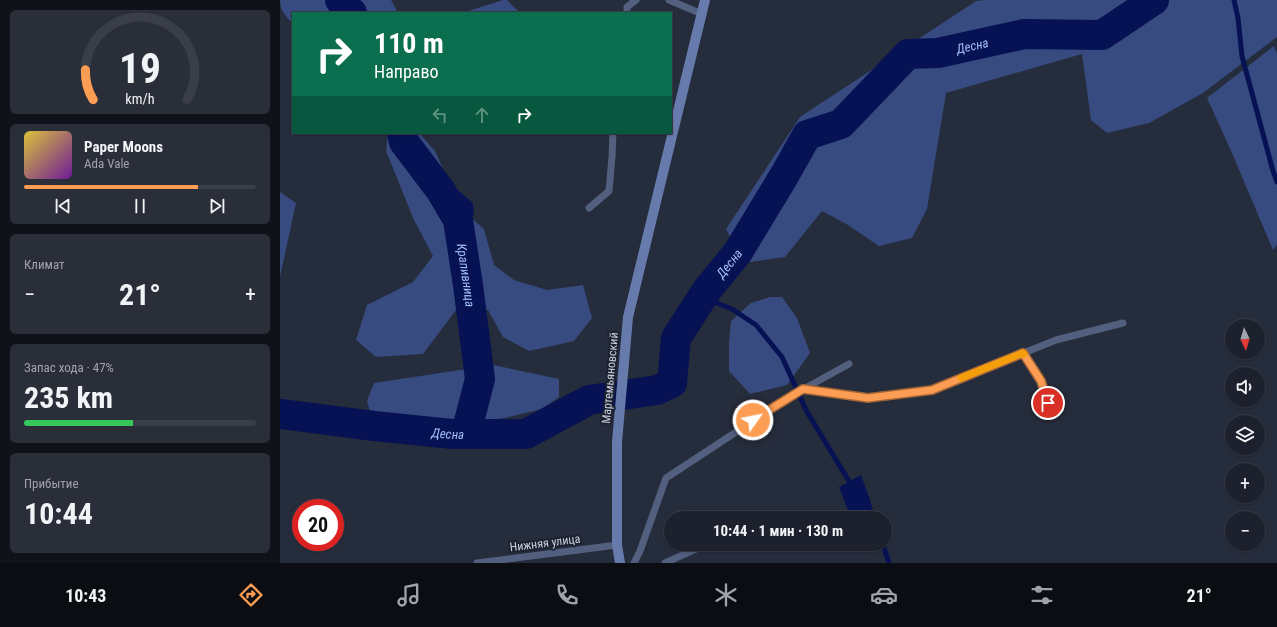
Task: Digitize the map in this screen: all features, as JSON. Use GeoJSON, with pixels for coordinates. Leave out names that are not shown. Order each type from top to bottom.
{"type":"FeatureCollection","features":[{"type":"Feature","properties":{"kind":"street","name":"Мартемьяновский"},"geometry":{"type":"LineString","coordinates":[[620,563],[617,545],[618,442],[628,317],[705,0]]}},
{"type":"Feature","properties":{"kind":"lane"},"geometry":{"type":"LineString","coordinates":[[627,12],[627,7],[636,0]]}},
{"type":"Feature","properties":{"kind":"lane"},"geometry":{"type":"LineString","coordinates":[[669,0],[702,14]]}},
{"type":"Feature","properties":{"kind":"lane"},"geometry":{"type":"LineString","coordinates":[[589,208],[609,191],[613,134]]}},
{"type":"Feature","properties":{"kind":"lane"},"geometry":{"type":"LineString","coordinates":[[803,389],[868,398],[932,390],[1056,340],[1123,323]]}},
{"type":"Feature","properties":{"kind":"lane"},"geometry":{"type":"LineString","coordinates":[[1023,353],[1041,381],[1048,403]]}},
{"type":"Feature","properties":{"kind":"lane"},"geometry":{"type":"LineString","coordinates":[[634,563],[640,551],[666,478],[791,396],[850,364]]}},
{"type":"Feature","properties":{"kind":"lane","name":"Нижняя улица"},"geometry":{"type":"LineString","coordinates":[[477,563],[617,545]]}},
{"type":"Feature","properties":{"kind":"lane"},"geometry":{"type":"LineString","coordinates":[[665,563],[691,551]]}},
{"type":"Feature","properties":{"kind":"shaded area"},"geometry":{"type":"Polygon","coordinates":[[[280,0],[391,0],[397,12],[292,12],[292,23],[282,10],[280,0]]]}},
{"type":"Feature","properties":{"kind":"shaded area"},"geometry":{"type":"Polygon","coordinates":[[[507,0],[519,12],[465,12],[507,0]]]}},
{"type":"Feature","properties":{"kind":"shaded area"},"geometry":{"type":"Polygon","coordinates":[[[1277,0],[1277,37],[1203,93],[1149,123],[1107,133],[1091,120],[1082,54],[946,93],[927,209],[912,238],[879,246],[848,225],[822,211],[785,257],[744,263],[726,229],[800,117],[976,1],[1277,0]]]}},
{"type":"Feature","properties":{"kind":"shaded area"},"geometry":{"type":"Polygon","coordinates":[[[1274,46],[1277,54],[1277,245],[1273,250],[1207,98],[1274,46]]]}},
{"type":"Feature","properties":{"kind":"shaded area"},"geometry":{"type":"Polygon","coordinates":[[[388,134],[420,134],[435,151],[463,211],[484,229],[494,265],[514,280],[547,290],[583,285],[592,318],[574,341],[529,351],[503,337],[488,310],[456,310],[423,354],[376,357],[356,340],[367,305],[413,282],[433,256],[414,220],[386,151],[388,134]]]}},
{"type":"Feature","properties":{"kind":"shaded area"},"geometry":{"type":"Polygon","coordinates":[[[448,189],[459,191],[473,203],[474,215],[458,220],[449,215],[443,209],[440,202],[441,191],[448,189]]]}},
{"type":"Feature","properties":{"kind":"shaded area"},"geometry":{"type":"Polygon","coordinates":[[[280,192],[296,203],[280,277],[280,192]]]}},
{"type":"Feature","properties":{"kind":"shaded area"},"geometry":{"type":"Polygon","coordinates":[[[770,297],[782,297],[797,318],[810,353],[787,385],[750,394],[729,371],[731,321],[751,303],[770,297]]]}},
{"type":"Feature","properties":{"kind":"shaded area"},"geometry":{"type":"Polygon","coordinates":[[[493,365],[559,379],[559,397],[542,409],[505,418],[446,425],[372,418],[367,401],[374,383],[493,365]]]}},
{"type":"Feature","properties":{"kind":"shaded area"},"geometry":{"type":"Polygon","coordinates":[[[861,475],[873,511],[848,511],[839,487],[861,475]]]}},
{"type":"Feature","properties":{"kind":"waterway","name":"Крапивница"},"geometry":{"type":"LineString","coordinates":[[340,0],[351,12]]}},
{"type":"Feature","properties":{"kind":"waterway","name":"Десна"},"geometry":{"type":"LineString","coordinates":[[280,414],[452,434],[526,434],[589,400],[657,390],[672,383],[676,338],[707,290],[738,252],[807,135],[841,124],[908,54],[938,53],[1024,34],[1102,35],[1154,0]]}},
{"type":"Feature","properties":{"kind":"waterway"},"geometry":{"type":"LineString","coordinates":[[1234,0],[1238,18],[1242,56],[1277,182]]}},
{"type":"Feature","properties":{"kind":"waterway","name":"Крапивница"},"geometry":{"type":"LineString","coordinates":[[402,134],[404,142],[441,191],[458,220],[480,379],[466,433]]}},
{"type":"Feature","properties":{"kind":"waterway"},"geometry":{"type":"LineString","coordinates":[[702,297],[732,309],[756,325],[782,357],[807,412],[852,486]]}},
{"type":"Feature","properties":{"kind":"waterway"},"geometry":{"type":"LineString","coordinates":[[885,551],[889,563]]}},
{"type":"Feature","properties":{"kind":"slow traffic"},"geometry":{"type":"LineString","coordinates":[[961,378],[1023,353],[1024,354]]}},
{"type":"Feature","properties":{"kind":"route"},"geometry":{"type":"LineString","coordinates":[[753,420],[803,389],[868,398],[932,390],[1023,353],[1041,381],[1048,403]]}}]}
